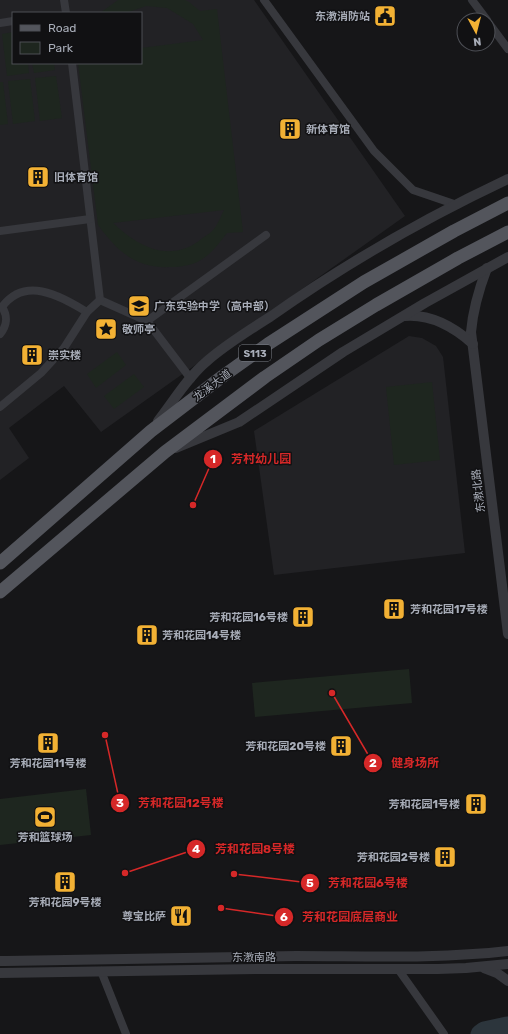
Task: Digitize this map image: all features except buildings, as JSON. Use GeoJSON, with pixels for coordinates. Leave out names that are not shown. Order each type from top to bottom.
{"type":"FeatureCollection","features":[{"type":"Feature","properties":{"kind":"main road","name":"龙溪大道"},"geometry":{"type":"LineString","coordinates":[[0,563],[151,431],[268,344],[364,282],[454,231],[508,203]]}},
{"type":"Feature","properties":{"kind":"main road","name":"S113"},"geometry":{"type":"LineString","coordinates":[[0,592],[165,452],[271,373],[376,305],[458,258],[508,232]]}},
{"type":"Feature","properties":{"kind":"street"},"geometry":{"type":"LineString","coordinates":[[64,0],[66,12]]}},
{"type":"Feature","properties":{"kind":"street"},"geometry":{"type":"LineString","coordinates":[[264,0],[374,151],[413,190],[457,205]]}},
{"type":"Feature","properties":{"kind":"street"},"geometry":{"type":"LineString","coordinates":[[472,0],[481,12]]}},
{"type":"Feature","properties":{"kind":"street"},"geometry":{"type":"LineString","coordinates":[[0,23],[12,21]]}},
{"type":"Feature","properties":{"kind":"street"},"geometry":{"type":"LineString","coordinates":[[496,33],[508,49]]}},
{"type":"Feature","properties":{"kind":"street"},"geometry":{"type":"LineString","coordinates":[[72,64],[100,300]]}},
{"type":"Feature","properties":{"kind":"street"},"geometry":{"type":"LineString","coordinates":[[151,431],[191,379],[205,363],[217,354],[298,297],[349,264],[508,179]]}},
{"type":"Feature","properties":{"kind":"street"},"geometry":{"type":"LineString","coordinates":[[0,231],[90,219]]}},
{"type":"Feature","properties":{"kind":"street"},"geometry":{"type":"LineString","coordinates":[[147,321],[266,235]]}},
{"type":"Feature","properties":{"kind":"street"},"geometry":{"type":"LineString","coordinates":[[165,452],[239,422],[343,352],[402,316],[508,257]]}},
{"type":"Feature","properties":{"kind":"street","name":"东漖北路"},"geometry":{"type":"LineString","coordinates":[[487,268],[478,291],[471,332],[508,634]]}},
{"type":"Feature","properties":{"kind":"street"},"geometry":{"type":"LineString","coordinates":[[0,334],[6,322],[6,313],[2,307],[7,300],[19,293],[37,290],[50,292],[62,297],[87,312]]}},
{"type":"Feature","properties":{"kind":"street"},"geometry":{"type":"LineString","coordinates":[[100,300],[147,321],[191,379]]}},
{"type":"Feature","properties":{"kind":"street"},"geometry":{"type":"LineString","coordinates":[[0,407],[41,373],[64,348],[87,312],[100,300]]}},
{"type":"Feature","properties":{"kind":"street"},"geometry":{"type":"LineString","coordinates":[[402,316],[416,315],[440,321],[468,339],[473,344]]}},
{"type":"Feature","properties":{"kind":"street","name":"东漖南路"},"geometry":{"type":"LineString","coordinates":[[0,960],[242,957],[409,957],[508,951]]}},
{"type":"Feature","properties":{"kind":"street","name":"东漖南路"},"geometry":{"type":"LineString","coordinates":[[0,973],[259,969],[438,970],[508,964]]}},
{"type":"Feature","properties":{"kind":"street"},"geometry":{"type":"LineString","coordinates":[[480,967],[497,973],[508,980]]}},
{"type":"Feature","properties":{"kind":"street"},"geometry":{"type":"LineString","coordinates":[[398,970],[444,1034]]}},
{"type":"Feature","properties":{"kind":"street"},"geometry":{"type":"LineString","coordinates":[[101,972],[126,1034]]}},
{"type":"Feature","properties":{"kind":"shaded area","name":"广东实验中学（高中部）"},"geometry":{"type":"Polygon","coordinates":[[[0,0],[254,0],[405,216],[101,432],[64,386],[9,428],[29,458],[0,480],[0,0]]]}},
{"type":"Feature","properties":{"kind":"shaded area"},"geometry":{"type":"Polygon","coordinates":[[[409,336],[422,338],[436,346],[443,357],[465,553],[274,575],[254,431],[409,336]]]}},
{"type":"Feature","properties":{"kind":"green space"},"geometry":{"type":"Polygon","coordinates":[[[118,0],[185,0],[200,11],[217,9],[243,232],[227,233],[207,256],[193,264],[179,267],[159,267],[138,262],[121,251],[105,235],[98,225],[78,64],[142,64],[142,48],[203,40],[193,24],[167,8],[146,6],[129,12],[101,12],[118,0]],[[224,210],[113,223],[132,239],[153,249],[164,251],[176,251],[187,247],[199,241],[211,232],[217,225],[224,210]]]}},
{"type":"Feature","properties":{"kind":"green space"},"geometry":{"type":"Polygon","coordinates":[[[12,32],[12,64],[28,64],[29,73],[7,76],[2,34],[12,32]]]}},
{"type":"Feature","properties":{"kind":"green space"},"geometry":{"type":"Polygon","coordinates":[[[32,64],[54,64],[55,70],[34,73],[32,64]]]}},
{"type":"Feature","properties":{"kind":"green space"},"geometry":{"type":"Polygon","coordinates":[[[56,76],[62,118],[40,121],[35,78],[56,76]]]}},
{"type":"Feature","properties":{"kind":"green space"},"geometry":{"type":"Polygon","coordinates":[[[30,79],[35,121],[13,124],[8,81],[30,79]]]}},
{"type":"Feature","properties":{"kind":"green space"},"geometry":{"type":"Polygon","coordinates":[[[0,82],[3,82],[8,124],[0,125],[0,82]]]}},
{"type":"Feature","properties":{"kind":"green space"},"geometry":{"type":"Polygon","coordinates":[[[117,352],[126,365],[96,388],[87,374],[117,352]]]}},
{"type":"Feature","properties":{"kind":"green space"},"geometry":{"type":"Polygon","coordinates":[[[134,374],[144,387],[114,409],[104,396],[134,374]]]}},
{"type":"Feature","properties":{"kind":"green space"},"geometry":{"type":"Polygon","coordinates":[[[432,382],[440,460],[394,465],[386,387],[432,382]]]}},
{"type":"Feature","properties":{"kind":"green space"},"geometry":{"type":"Polygon","coordinates":[[[409,669],[412,703],[255,717],[252,683],[409,669]]]}},
{"type":"Feature","properties":{"kind":"green space","name":"芳和篮球场"},"geometry":{"type":"Polygon","coordinates":[[[86,789],[91,835],[0,845],[0,799],[86,789]]]}},
{"type":"Feature","properties":{"kind":"waterway"},"geometry":{"type":"LineString","coordinates":[[480,1034],[484,1031],[507,1026]]}},
{"type":"Feature","properties":{"kind":"place","name":"东漖消防站"},"geometry":{"type":"Point","coordinates":[385,16]}},
{"type":"Feature","properties":{"kind":"place","name":"新体育馆"},"geometry":{"type":"Point","coordinates":[290,129]}},
{"type":"Feature","properties":{"kind":"place","name":"旧体育馆"},"geometry":{"type":"Point","coordinates":[38,177]}},
{"type":"Feature","properties":{"kind":"place","name":"广东实验中学（高中部）"},"geometry":{"type":"Point","coordinates":[139,306]}},
{"type":"Feature","properties":{"kind":"place","name":"敬师亭"},"geometry":{"type":"Point","coordinates":[106,329]}},
{"type":"Feature","properties":{"kind":"place","name":"崇实楼"},"geometry":{"type":"Point","coordinates":[32,355]}},
{"type":"Feature","properties":{"kind":"place","name":"芳村幼儿园"},"geometry":{"type":"Point","coordinates":[193,505]}},
{"type":"Feature","properties":{"kind":"place","name":"芳和花园17号楼"},"geometry":{"type":"Point","coordinates":[394,609]}},
{"type":"Feature","properties":{"kind":"place","name":"芳和花园16号楼"},"geometry":{"type":"Point","coordinates":[303,617]}},
{"type":"Feature","properties":{"kind":"place","name":"芳和花园14号楼"},"geometry":{"type":"Point","coordinates":[147,635]}},
{"type":"Feature","properties":{"kind":"place","name":"健身场所"},"geometry":{"type":"Point","coordinates":[332,693]}},
{"type":"Feature","properties":{"kind":"place","name":"芳和花园12号楼"},"geometry":{"type":"Point","coordinates":[105,735]}},
{"type":"Feature","properties":{"kind":"place","name":"芳和花园11号楼"},"geometry":{"type":"Point","coordinates":[48,743]}},
{"type":"Feature","properties":{"kind":"place","name":"芳和花园20号楼"},"geometry":{"type":"Point","coordinates":[341,746]}},
{"type":"Feature","properties":{"kind":"place","name":"芳和花园1号楼"},"geometry":{"type":"Point","coordinates":[476,804]}},
{"type":"Feature","properties":{"kind":"place","name":"芳和篮球场"},"geometry":{"type":"Point","coordinates":[45,817]}},
{"type":"Feature","properties":{"kind":"place","name":"芳和花园2号楼"},"geometry":{"type":"Point","coordinates":[445,857]}},
{"type":"Feature","properties":{"kind":"place","name":"芳和花园8号楼"},"geometry":{"type":"Point","coordinates":[125,873]}},
{"type":"Feature","properties":{"kind":"place","name":"芳和花园6号楼"},"geometry":{"type":"Point","coordinates":[234,874]}},
{"type":"Feature","properties":{"kind":"place","name":"芳和花园9号楼"},"geometry":{"type":"Point","coordinates":[65,882]}},
{"type":"Feature","properties":{"kind":"place","name":"芳和花园底层商业"},"geometry":{"type":"Point","coordinates":[221,908]}},
{"type":"Feature","properties":{"kind":"place","name":"尊宝比萨"},"geometry":{"type":"Point","coordinates":[181,916]}}]}
